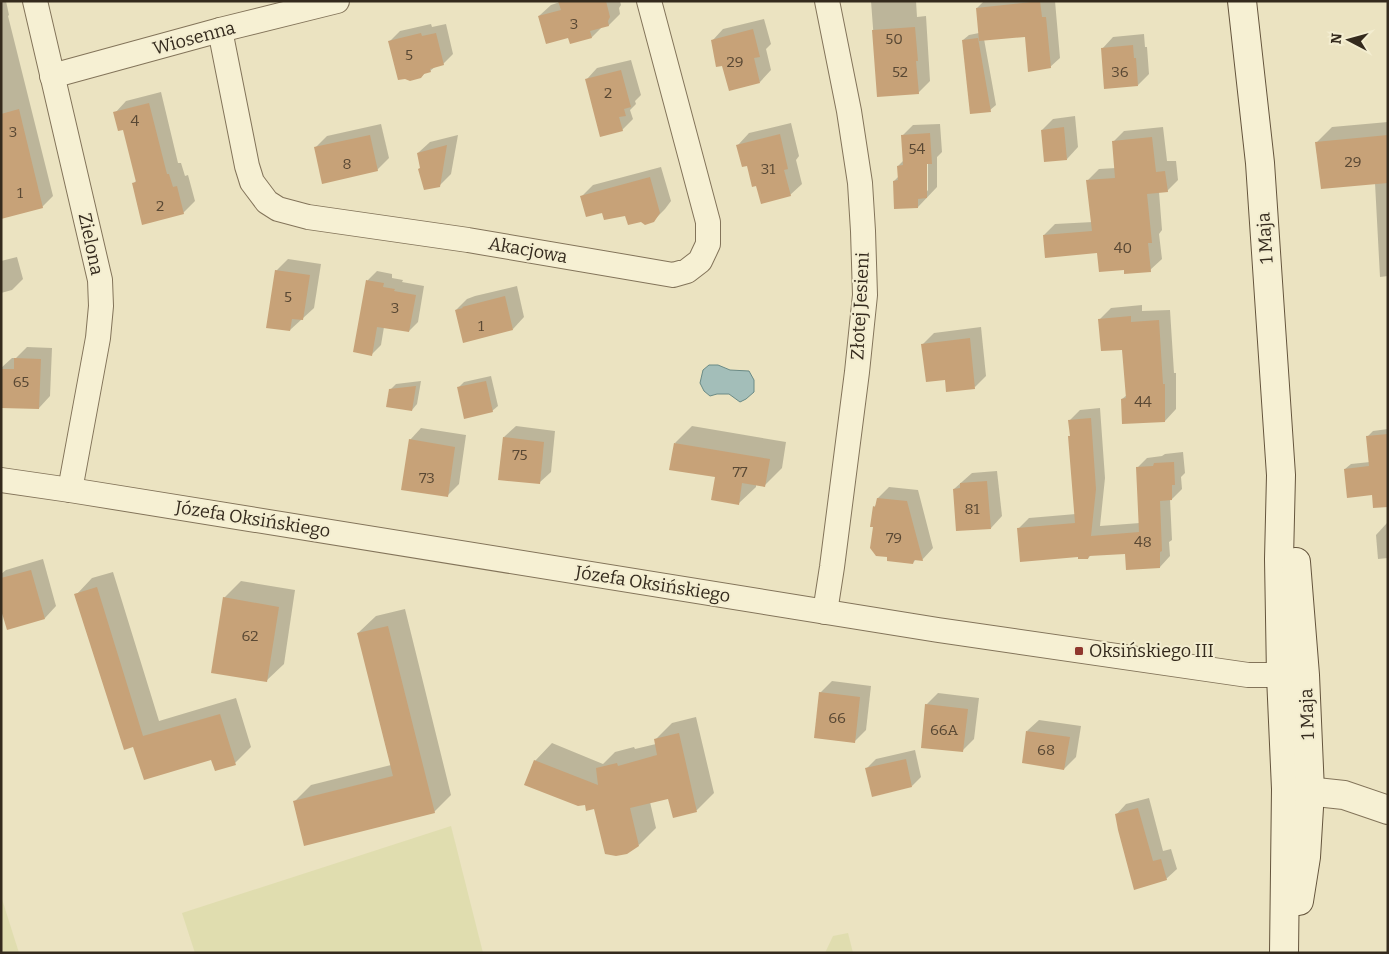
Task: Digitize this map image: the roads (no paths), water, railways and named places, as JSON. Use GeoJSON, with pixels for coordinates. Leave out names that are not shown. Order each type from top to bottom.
{"type":"FeatureCollection","features":[{"type":"Feature","properties":{"kind":"main road","name":"1 Maja"},"geometry":{"type":"LineString","coordinates":[[1242,1],[1260,163],[1281,475],[1295,554],[1293,675],[1298,790],[1284,953]]}},
{"type":"Feature","properties":{"kind":"main road"},"geometry":{"type":"LineString","coordinates":[[1298,790],[1344,795],[1388,810]]}},
{"type":"Feature","properties":{"kind":"street","name":"Zielona"},"geometry":{"type":"LineString","coordinates":[[35,1],[100,280],[101,306],[98,338],[70,490]]}},
{"type":"Feature","properties":{"kind":"street","name":"Wiosenna"},"geometry":{"type":"LineString","coordinates":[[52,76],[220,30],[337,1]]}},
{"type":"Feature","properties":{"kind":"street","name":"Akacjowa"},"geometry":{"type":"LineString","coordinates":[[220,30],[247,166],[252,182],[267,202],[278,209],[308,217],[468,240],[673,275],[687,271],[700,261],[708,244],[708,222],[649,1]]}},
{"type":"Feature","properties":{"kind":"street","name":"Złotej Jesieni"},"geometry":{"type":"LineString","coordinates":[[825,612],[857,372],[864,295],[860,183],[849,111],[827,1]]}},
{"type":"Feature","properties":{"kind":"street","name":"Józefa Oksińskiego"},"geometry":{"type":"LineString","coordinates":[[1,480],[938,630],[1222,672],[1248,675],[1293,675]]}},
{"type":"Feature","properties":{"kind":"water"},"geometry":{"type":"Polygon","coordinates":[[[709,365],[718,365],[730,370],[749,371],[754,380],[754,392],[740,402],[729,394],[710,396],[704,391],[700,383],[703,370],[709,365]]]}},
{"type":"Feature","properties":{"kind":"place","name":"Oksińskiego III"},"geometry":{"type":"Point","coordinates":[1079,651]}}]}
